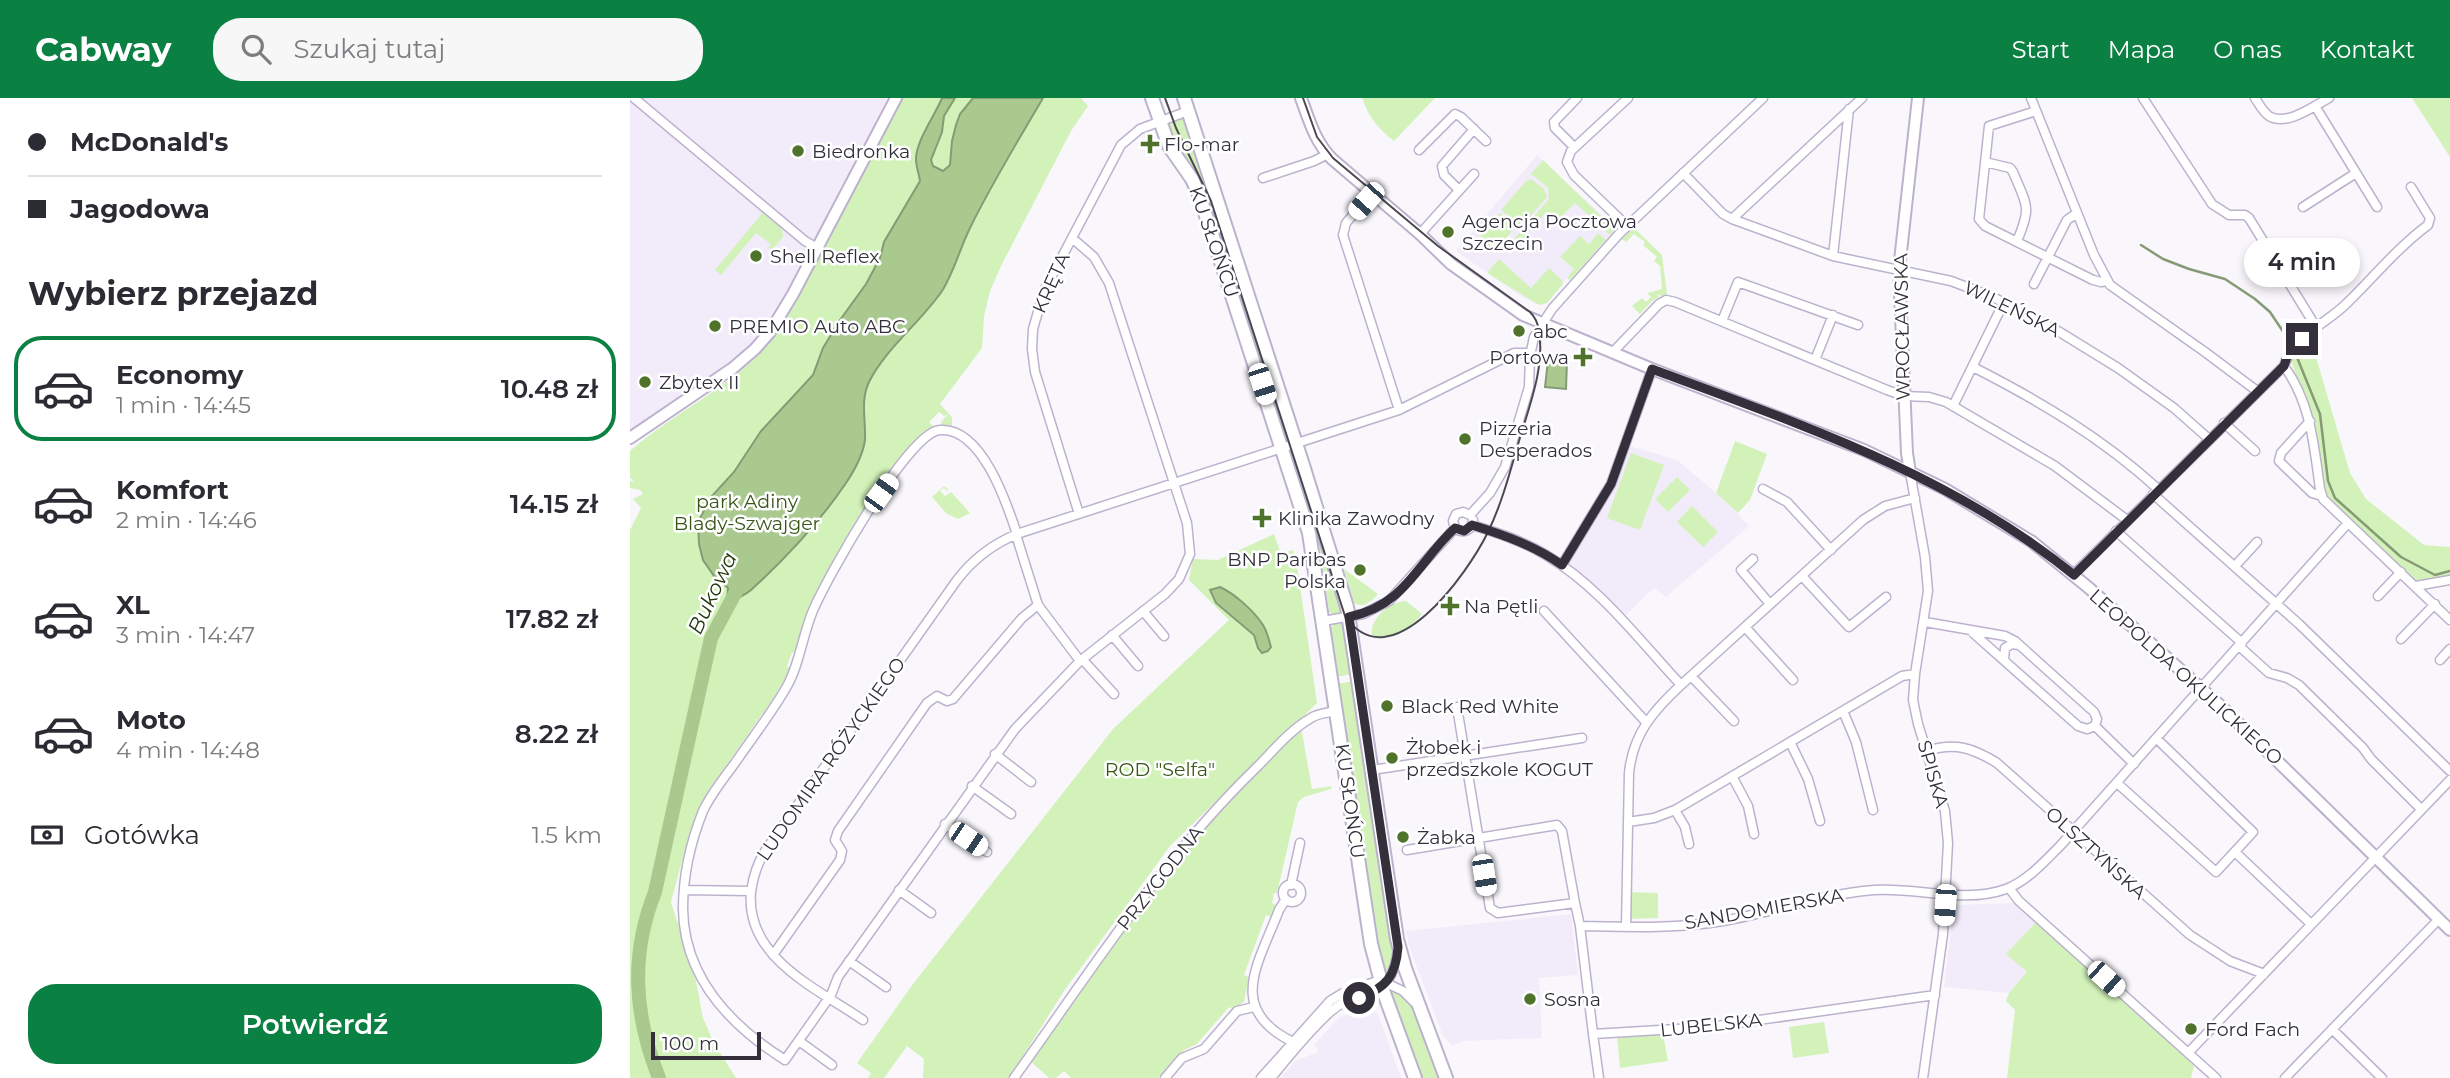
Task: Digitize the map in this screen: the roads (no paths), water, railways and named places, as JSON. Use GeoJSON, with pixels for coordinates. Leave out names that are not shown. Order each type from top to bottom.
{"type":"FeatureCollection","features":[{"type":"Feature","properties":{"kind":"main road","name":"KU SŁOŃCU"},"geometry":{"type":"LineString","coordinates":[[1152,98],[1168,146],[1192,179],[1199,194],[1310,533],[1368,927],[1383,983],[1415,1078]]}},
{"type":"Feature","properties":{"kind":"main road","name":"KU SŁOŃCU"},"geometry":{"type":"LineString","coordinates":[[1184,98],[1296,443],[1349,617],[1397,939],[1446,1078]]}},
{"type":"Feature","properties":{"kind":"street"},"geometry":{"type":"LineString","coordinates":[[634,98],[805,242],[817,248]]}},
{"type":"Feature","properties":{"kind":"street"},"geometry":{"type":"LineString","coordinates":[[630,438],[733,368],[760,343],[778,320],[896,98]]}},
{"type":"Feature","properties":{"kind":"street","name":"LEOPOLDA OKULICKIEGO"},"geometry":{"type":"LineString","coordinates":[[1301,98],[1312,131],[1328,155],[1420,234],[1447,261],[1520,313],[1652,369],[1821,432],[1910,472],[2010,527],[2074,575],[2202,688],[2450,930]]}},
{"type":"Feature","properties":{"kind":"street"},"geometry":{"type":"LineString","coordinates":[[1574,147],[1555,128],[1554,122],[1577,98]]}},
{"type":"Feature","properties":{"kind":"street"},"geometry":{"type":"LineString","coordinates":[[1627,226],[1570,170],[1567,158],[1574,147],[1628,98]]}},
{"type":"Feature","properties":{"kind":"street"},"geometry":{"type":"LineString","coordinates":[[1470,514],[1490,493],[1505,467],[1529,386],[1530,353],[1534,337],[1542,323],[1564,294],[1627,226],[1763,98]]}},
{"type":"Feature","properties":{"kind":"street"},"geometry":{"type":"LineString","coordinates":[[1732,219],[1862,98]]}},
{"type":"Feature","properties":{"kind":"street","name":"WROCŁAWSKA"},"geometry":{"type":"LineString","coordinates":[[1910,472],[1907,461],[1899,270],[1918,98]]}},
{"type":"Feature","properties":{"kind":"street"},"geometry":{"type":"LineString","coordinates":[[2031,98],[2106,281],[2257,391]]}},
{"type":"Feature","properties":{"kind":"street"},"geometry":{"type":"LineString","coordinates":[[2143,98],[2212,204],[2229,215],[2245,215],[2249,218],[2316,327]]}},
{"type":"Feature","properties":{"kind":"street"},"geometry":{"type":"LineString","coordinates":[[2255,98],[2270,117],[2280,120],[2329,98]]}},
{"type":"Feature","properties":{"kind":"street"},"geometry":{"type":"LineString","coordinates":[[2315,106],[2377,207]]}},
{"type":"Feature","properties":{"kind":"street"},"geometry":{"type":"LineString","coordinates":[[1833,256],[1849,109]]}},
{"type":"Feature","properties":{"kind":"street"},"geometry":{"type":"LineString","coordinates":[[1159,122],[1188,111]]}},
{"type":"Feature","properties":{"kind":"street"},"geometry":{"type":"LineString","coordinates":[[2036,111],[1989,126],[1979,219],[1985,226],[2093,280],[2106,281]]}},
{"type":"Feature","properties":{"kind":"street"},"geometry":{"type":"LineString","coordinates":[[1419,150],[1455,114],[1486,141]]}},
{"type":"Feature","properties":{"kind":"street","name":"KRĘTA"},"geometry":{"type":"LineString","coordinates":[[1079,514],[1037,381],[1032,344],[1034,321],[1041,300],[1121,145],[1136,132],[1159,122]]}},
{"type":"Feature","properties":{"kind":"street"},"geometry":{"type":"LineString","coordinates":[[1460,190],[1444,175],[1442,166],[1474,129]]}},
{"type":"Feature","properties":{"kind":"street"},"geometry":{"type":"LineString","coordinates":[[1263,178],[1328,155]]}},
{"type":"Feature","properties":{"kind":"street"},"geometry":{"type":"LineString","coordinates":[[1984,162],[2010,168],[2013,172],[2027,209],[2027,218],[2017,241]]}},
{"type":"Feature","properties":{"kind":"street","name":"WILEŃSKA"},"geometry":{"type":"LineString","coordinates":[[1683,173],[1723,214],[1732,219],[1833,256],[1962,284],[2004,302],[2118,368],[2183,414],[2209,439]]}},
{"type":"Feature","properties":{"kind":"street"},"geometry":{"type":"LineString","coordinates":[[2303,206],[2356,173]]}},
{"type":"Feature","properties":{"kind":"street"},"geometry":{"type":"LineString","coordinates":[[1420,234],[1474,174]]}},
{"type":"Feature","properties":{"kind":"street"},"geometry":{"type":"LineString","coordinates":[[2074,575],[2284,366],[2293,349],[2343,307],[2430,223],[2430,218],[2411,187]]}},
{"type":"Feature","properties":{"kind":"street"},"geometry":{"type":"LineString","coordinates":[[1372,193],[1346,223],[1343,235],[1399,410]]}},
{"type":"Feature","properties":{"kind":"street"},"geometry":{"type":"LineString","coordinates":[[2034,284],[2069,217],[2077,212]]}},
{"type":"Feature","properties":{"kind":"street"},"geometry":{"type":"LineString","coordinates":[[1072,238],[1094,257],[1105,274],[1189,531],[1191,548],[1183,574],[1173,586],[1081,660],[1032,710],[995,754],[849,961],[836,981],[830,997],[785,1060],[737,1025],[722,1010],[705,984],[692,956],[684,923],[684,890],[692,846],[706,806],[786,688],[813,610],[865,516],[919,443],[930,433],[939,430],[952,431],[963,436],[995,475],[1038,605],[1081,660],[1114,694]]}},
{"type":"Feature","properties":{"kind":"street"},"geometry":{"type":"LineString","coordinates":[[1722,321],[1738,282],[1858,325]]}},
{"type":"Feature","properties":{"kind":"street"},"geometry":{"type":"LineString","coordinates":[[1612,353],[1655,308],[1666,300],[1680,303],[1904,397],[1935,398],[1954,406],[2055,466],[2127,520]]}},
{"type":"Feature","properties":{"kind":"street"},"geometry":{"type":"LineString","coordinates":[[1954,406],[2004,302]]}},
{"type":"Feature","properties":{"kind":"street"},"geometry":{"type":"LineString","coordinates":[[1815,360],[1833,315]]}},
{"type":"Feature","properties":{"kind":"street"},"geometry":{"type":"LineString","coordinates":[[1283,448],[1399,410],[1512,354],[1530,353]]}},
{"type":"Feature","properties":{"kind":"street"},"geometry":{"type":"LineString","coordinates":[[2284,366],[2295,381],[2310,421],[2322,496],[2326,503],[2450,620]]}},
{"type":"Feature","properties":{"kind":"street"},"geometry":{"type":"LineString","coordinates":[[1973,367],[2014,388],[2087,432],[2119,455],[2450,771]]}},
{"type":"Feature","properties":{"kind":"street"},"geometry":{"type":"LineString","coordinates":[[1562,565],[1611,484],[1652,369]]}},
{"type":"Feature","properties":{"kind":"street"},"geometry":{"type":"LineString","coordinates":[[630,446],[682,404]]}},
{"type":"Feature","properties":{"kind":"street"},"geometry":{"type":"LineString","coordinates":[[2310,421],[2281,453],[2279,461],[2312,493],[2322,496]]}},
{"type":"Feature","properties":{"kind":"street"},"geometry":{"type":"LineString","coordinates":[[2224,423],[2255,451]]}},
{"type":"Feature","properties":{"kind":"street","name":"LUDOMIRA RÓŻYCKIEGO"},"geometry":{"type":"LineString","coordinates":[[863,1020],[786,967],[773,955],[762,941],[754,921],[751,891],[756,870],[765,851],[957,580],[983,553],[1016,535],[1283,448]]}},
{"type":"Feature","properties":{"kind":"street","name":"SPISKA"},"geometry":{"type":"LineString","coordinates":[[1910,472],[1928,581],[1925,622],[1913,690],[1915,712],[1945,811],[1948,843],[1947,894],[1923,1078]]}},
{"type":"Feature","properties":{"kind":"street"},"geometry":{"type":"LineString","coordinates":[[1763,489],[1787,502],[1831,550]]}},
{"type":"Feature","properties":{"kind":"street"},"geometry":{"type":"LineString","coordinates":[[1626,927],[1630,764],[1636,740],[1646,722],[1681,685],[1875,511],[1895,502],[1915,498]]}},
{"type":"Feature","properties":{"kind":"street"},"geometry":{"type":"LineString","coordinates":[[1455,528],[1453,521],[1456,514],[1470,514]]}},
{"type":"Feature","properties":{"kind":"street"},"geometry":{"type":"LineString","coordinates":[[1470,514],[1472,525]]}},
{"type":"Feature","properties":{"kind":"street"},"geometry":{"type":"LineString","coordinates":[[2216,1078],[2019,901],[2009,888],[2038,867],[2072,832],[2348,523]]}},
{"type":"Feature","properties":{"kind":"street"},"geometry":{"type":"LineString","coordinates":[[1472,525],[1521,542],[1562,565],[1601,599],[1681,685]]}},
{"type":"Feature","properties":{"kind":"street"},"geometry":{"type":"LineString","coordinates":[[1455,528],[1464,531],[1472,525]]}},
{"type":"Feature","properties":{"kind":"street"},"geometry":{"type":"LineString","coordinates":[[1323,621],[1370,611],[1392,598],[1455,528]]}},
{"type":"Feature","properties":{"kind":"street"},"geometry":{"type":"LineString","coordinates":[[2116,531],[2269,673],[2299,685],[2421,809]]}},
{"type":"Feature","properties":{"kind":"street"},"geometry":{"type":"LineString","coordinates":[[2235,566],[2257,541]]}},
{"type":"Feature","properties":{"kind":"street"},"geometry":{"type":"LineString","coordinates":[[1753,559],[1741,570],[1770,604]]}},
{"type":"Feature","properties":{"kind":"street"},"geometry":{"type":"LineString","coordinates":[[2378,596],[2401,572]]}},
{"type":"Feature","properties":{"kind":"street"},"geometry":{"type":"LineString","coordinates":[[1802,576],[1849,627],[1886,597]]}},
{"type":"Feature","properties":{"kind":"street"},"geometry":{"type":"LineString","coordinates":[[2416,586],[2450,580]]}},
{"type":"Feature","properties":{"kind":"street"},"geometry":{"type":"LineString","coordinates":[[2401,639],[2434,604]]}},
{"type":"Feature","properties":{"kind":"street"},"geometry":{"type":"LineString","coordinates":[[773,955],[841,860],[842,851],[835,840],[838,831],[927,703],[937,696],[944,700],[953,699],[1022,618],[1038,605]]}},
{"type":"Feature","properties":{"kind":"street"},"geometry":{"type":"LineString","coordinates":[[1143,611],[1164,636]]}},
{"type":"Feature","properties":{"kind":"street"},"geometry":{"type":"LineString","coordinates":[[1544,611],[1646,722]]}},
{"type":"Feature","properties":{"kind":"street"},"geometry":{"type":"LineString","coordinates":[[1925,622],[2005,636],[2020,645],[2094,712],[2097,719],[2095,726]]}},
{"type":"Feature","properties":{"kind":"street"},"geometry":{"type":"LineString","coordinates":[[1745,627],[1793,680]]}},
{"type":"Feature","properties":{"kind":"street"},"geometry":{"type":"LineString","coordinates":[[1970,632],[2078,726],[2087,729],[2095,726]]}},
{"type":"Feature","properties":{"kind":"street"},"geometry":{"type":"LineString","coordinates":[[1112,635],[1139,666]]}},
{"type":"Feature","properties":{"kind":"street"},"geometry":{"type":"LineString","coordinates":[[2004,660],[2005,648],[2011,644],[2020,645]]}},
{"type":"Feature","properties":{"kind":"street"},"geometry":{"type":"LineString","coordinates":[[2440,660],[2450,649]]}},
{"type":"Feature","properties":{"kind":"street"},"geometry":{"type":"LineString","coordinates":[[1629,822],[1654,818],[1675,810],[1902,676],[1915,674]]}},
{"type":"Feature","properties":{"kind":"street"},"geometry":{"type":"LineString","coordinates":[[1691,676],[1734,721]]}},
{"type":"Feature","properties":{"kind":"street"},"geometry":{"type":"LineString","coordinates":[[1457,706],[1490,908],[1498,913],[1575,903]]}},
{"type":"Feature","properties":{"kind":"street","name":"PRZYGODNA"},"geometry":{"type":"LineString","coordinates":[[1014,1078],[1148,888],[1188,840],[1242,781],[1298,727],[1315,715],[1336,711]]}},
{"type":"Feature","properties":{"kind":"street"},"geometry":{"type":"LineString","coordinates":[[1843,711],[1856,742],[1873,810]]}},
{"type":"Feature","properties":{"kind":"street"},"geometry":{"type":"LineString","coordinates":[[2095,726],[2134,764]]}},
{"type":"Feature","properties":{"kind":"street"},"geometry":{"type":"LineString","coordinates":[[1372,770],[1582,738]]}},
{"type":"Feature","properties":{"kind":"street"},"geometry":{"type":"LineString","coordinates":[[2117,783],[2216,872],[2235,852],[2253,832],[2157,739]]}},
{"type":"Feature","properties":{"kind":"street"},"geometry":{"type":"LineString","coordinates":[[1790,742],[1808,779],[1820,821]]}},
{"type":"Feature","properties":{"kind":"street","name":"OLSZTYŃSKA"},"geometry":{"type":"LineString","coordinates":[[1927,751],[1944,746],[1958,747],[1991,759],[2190,936],[2230,961],[2264,974]]}},
{"type":"Feature","properties":{"kind":"street"},"geometry":{"type":"LineString","coordinates":[[995,754],[1031,782]]}},
{"type":"Feature","properties":{"kind":"street"},"geometry":{"type":"LineString","coordinates":[[1732,776],[1748,806],[1754,834]]}},
{"type":"Feature","properties":{"kind":"street"},"geometry":{"type":"LineString","coordinates":[[2188,1053],[2450,780]]}},
{"type":"Feature","properties":{"kind":"street"},"geometry":{"type":"LineString","coordinates":[[972,786],[1011,814]]}},
{"type":"Feature","properties":{"kind":"street"},"geometry":{"type":"LineString","coordinates":[[1675,810],[1685,827],[1689,844]]}},
{"type":"Feature","properties":{"kind":"street"},"geometry":{"type":"LineString","coordinates":[[946,824],[987,852]]}},
{"type":"Feature","properties":{"kind":"street"},"geometry":{"type":"LineString","coordinates":[[1407,850],[1553,825],[1560,827],[1580,926],[1599,1078]]}},
{"type":"Feature","properties":{"kind":"street"},"geometry":{"type":"LineString","coordinates":[[1293,1042],[1257,1014],[1251,982],[1286,899],[1284,890],[1291,885],[1300,843]]}},
{"type":"Feature","properties":{"kind":"street"},"geometry":{"type":"LineString","coordinates":[[2235,852],[2311,924]]}},
{"type":"Feature","properties":{"kind":"street"},"geometry":{"type":"LineString","coordinates":[[1286,899],[1294,902],[1300,897],[1299,888],[1291,885]]}},
{"type":"Feature","properties":{"kind":"street","name":"SANDOMIERSKA"},"geometry":{"type":"LineString","coordinates":[[1580,926],[1626,927],[1720,921],[1872,890],[1975,894],[2009,888]]}},
{"type":"Feature","properties":{"kind":"street"},"geometry":{"type":"LineString","coordinates":[[684,890],[751,891]]}},
{"type":"Feature","properties":{"kind":"street"},"geometry":{"type":"LineString","coordinates":[[899,890],[931,912]]}},
{"type":"Feature","properties":{"kind":"street"},"geometry":{"type":"LineString","coordinates":[[2285,1078],[2439,919]]}},
{"type":"Feature","properties":{"kind":"street","name":"KU SŁOŃCU"},"geometry":{"type":"LineString","coordinates":[[1397,939],[1396,960],[1383,983],[1403,991],[1423,1015]]}},
{"type":"Feature","properties":{"kind":"street"},"geometry":{"type":"LineString","coordinates":[[849,961],[886,987]]}},
{"type":"Feature","properties":{"kind":"street"},"geometry":{"type":"LineString","coordinates":[[1261,1078],[1332,999],[1383,983]]}},
{"type":"Feature","properties":{"kind":"street"},"geometry":{"type":"LineString","coordinates":[[1270,1078],[1332,1010],[1383,983]]}},
{"type":"Feature","properties":{"kind":"street","name":"LUBELSKA"},"geometry":{"type":"LineString","coordinates":[[1593,1034],[1710,1027],[1935,995]]}},
{"type":"Feature","properties":{"kind":"street"},"geometry":{"type":"LineString","coordinates":[[1165,1078],[1182,1058],[1204,1049],[1237,1011],[1254,1007]]}},
{"type":"Feature","properties":{"kind":"street"},"geometry":{"type":"LineString","coordinates":[[2332,1029],[2382,1078]]}},
{"type":"Feature","properties":{"kind":"street"},"geometry":{"type":"LineString","coordinates":[[799,1041],[832,1065]]}},
{"type":"Feature","properties":{"kind":"waterway"},"geometry":{"type":"LineString","coordinates":[[2141,245],[2163,259],[2225,279],[2270,312],[2292,345],[2320,414],[2328,481],[2335,498],[2401,557],[2435,575],[2450,571]]}},
{"type":"Feature","properties":{"kind":"waterway","name":"Bukowa"},"geometry":{"type":"LineString","coordinates":[[659,1078],[644,1031],[640,1008],[638,985],[642,939],[655,892],[711,638],[738,588]]}},
{"type":"Feature","properties":{"kind":"tram line"},"geometry":{"type":"LineString","coordinates":[[1165,98],[1176,128],[1211,201],[1345,616],[1364,633],[1384,637],[1405,630],[1446,594],[1464,572],[1488,532],[1505,487],[1535,387],[1540,359],[1539,331],[1530,312],[1438,246],[1333,158],[1317,137],[1303,98]]}},
{"type":"Feature","properties":{"kind":"place","name":"Flo-mar"},"geometry":{"type":"Point","coordinates":[1150,144]}},
{"type":"Feature","properties":{"kind":"place","name":"Biedronka"},"geometry":{"type":"Point","coordinates":[798,151]}},
{"type":"Feature","properties":{"kind":"place","name":"Agencja Pocztowa Szczecin"},"geometry":{"type":"Point","coordinates":[1448,232]}},
{"type":"Feature","properties":{"kind":"place","name":"Shell Reflex"},"geometry":{"type":"Point","coordinates":[756,256]}},
{"type":"Feature","properties":{"kind":"place","name":"PREMIO Auto ABC"},"geometry":{"type":"Point","coordinates":[715,326]}},
{"type":"Feature","properties":{"kind":"place","name":"abc"},"geometry":{"type":"Point","coordinates":[1519,331]}},
{"type":"Feature","properties":{"kind":"place","name":"Portowa"},"geometry":{"type":"Point","coordinates":[1583,357]}},
{"type":"Feature","properties":{"kind":"place","name":"Zbytex II"},"geometry":{"type":"Point","coordinates":[645,382]}},
{"type":"Feature","properties":{"kind":"place","name":"Pizzeria Desperados"},"geometry":{"type":"Point","coordinates":[1465,439]}},
{"type":"Feature","properties":{"kind":"place","name":"Klinika Zawodny"},"geometry":{"type":"Point","coordinates":[1262,518]}},
{"type":"Feature","properties":{"kind":"place","name":"BNP Paribas Polska"},"geometry":{"type":"Point","coordinates":[1360,570]}},
{"type":"Feature","properties":{"kind":"place","name":"Na Pętli"},"geometry":{"type":"Point","coordinates":[1450,606]}},
{"type":"Feature","properties":{"kind":"place","name":"Black Red White"},"geometry":{"type":"Point","coordinates":[1387,706]}},
{"type":"Feature","properties":{"kind":"place","name":"Żłobek i przedszkole KOGUT"},"geometry":{"type":"Point","coordinates":[1392,758]}},
{"type":"Feature","properties":{"kind":"place","name":"Żabka"},"geometry":{"type":"Point","coordinates":[1403,837]}},
{"type":"Feature","properties":{"kind":"place","name":"Sosna"},"geometry":{"type":"Point","coordinates":[1530,999]}},
{"type":"Feature","properties":{"kind":"place","name":"Ford Fach"},"geometry":{"type":"Point","coordinates":[2191,1029]}},
{"type":"Feature","properties":{"kind":"park label","name":"park Adiny Blady-Szwajger"},"geometry":{"type":"Point","coordinates":[747,512]}},
{"type":"Feature","properties":{"kind":"park label","name":"ROD \"Selfa\""},"geometry":{"type":"Point","coordinates":[1160,769]}}]}
